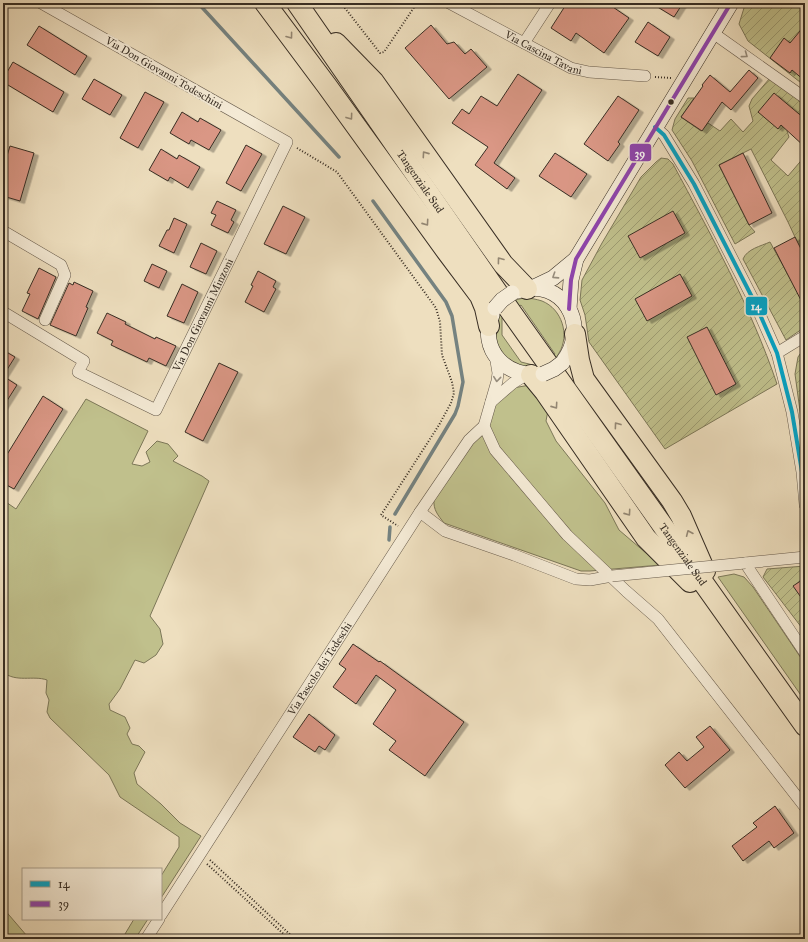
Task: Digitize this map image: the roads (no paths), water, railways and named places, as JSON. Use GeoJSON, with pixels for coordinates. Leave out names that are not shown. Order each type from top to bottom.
{"type":"FeatureCollection","features":[{"type":"Feature","properties":{"kind":"highway"},"geometry":{"type":"LineString","coordinates":[[265,3],[332,92],[480,296],[491,320]]}},
{"type":"Feature","properties":{"kind":"highway"},"geometry":{"type":"LineString","coordinates":[[300,8],[374,82],[502,264],[526,289]]}},
{"type":"Feature","properties":{"kind":"highway","name":"Tangenziale Sud"},"geometry":{"type":"LineString","coordinates":[[300,8],[536,371],[562,383],[805,726]]}},
{"type":"Feature","properties":{"kind":"highway"},"geometry":{"type":"LineString","coordinates":[[536,371],[545,392],[646,538],[689,582],[702,582],[705,570],[681,516],[672,501],[584,379],[575,334]]}},
{"type":"Feature","properties":{"kind":"street","name":"Via Don Giovanni Todeschini"},"geometry":{"type":"LineString","coordinates":[[42,3],[287,142]]}},
{"type":"Feature","properties":{"kind":"street","name":"Via Cascina Tavani"},"geometry":{"type":"LineString","coordinates":[[449,3],[571,68],[589,72],[645,76]]}},
{"type":"Feature","properties":{"kind":"street"},"geometry":{"type":"LineString","coordinates":[[524,43],[550,3]]}},
{"type":"Feature","properties":{"kind":"street"},"geometry":{"type":"LineString","coordinates":[[569,309],[570,280],[576,260],[655,127],[732,3]]}},
{"type":"Feature","properties":{"kind":"street"},"geometry":{"type":"LineString","coordinates":[[713,33],[805,98]]}},
{"type":"Feature","properties":{"kind":"street"},"geometry":{"type":"LineString","coordinates":[[655,127],[664,135],[694,184],[757,307],[777,353],[792,412],[802,472],[805,504]]}},
{"type":"Feature","properties":{"kind":"street","name":"Via Don Giovanni Minzoni"},"geometry":{"type":"LineString","coordinates":[[3,312],[84,361],[78,372],[156,410],[287,142]]}},
{"type":"Feature","properties":{"kind":"street"},"geometry":{"type":"LineString","coordinates":[[3,231],[61,265],[65,275],[45,320]]}},
{"type":"Feature","properties":{"kind":"street"},"geometry":{"type":"LineString","coordinates":[[526,289],[539,289],[550,292],[563,302],[569,309],[574,323],[574,342],[570,353],[562,363],[554,369],[516,372],[508,369],[495,355],[489,340],[491,320],[499,303],[506,297],[553,278],[576,260]]}},
{"type":"Feature","properties":{"kind":"street"},"geometry":{"type":"LineString","coordinates":[[777,353],[805,336]]}},
{"type":"Feature","properties":{"kind":"street"},"geometry":{"type":"LineString","coordinates":[[495,355],[498,376],[484,426],[495,450],[568,535],[626,591],[658,619],[805,807]]}},
{"type":"Feature","properties":{"kind":"street"},"geometry":{"type":"LineString","coordinates":[[490,402],[513,382],[536,371]]}},
{"type":"Feature","properties":{"kind":"street","name":"Via Pascolo dei Tedeschi"},"geometry":{"type":"LineString","coordinates":[[162,914],[420,512],[469,440],[484,426]]}},
{"type":"Feature","properties":{"kind":"street"},"geometry":{"type":"LineString","coordinates":[[420,512],[445,530],[576,579],[590,580],[612,576],[805,557]]}},
{"type":"Feature","properties":{"kind":"street"},"geometry":{"type":"LineString","coordinates":[[745,563],[805,652]]}},
{"type":"Feature","properties":{"kind":"street"},"geometry":{"type":"LineString","coordinates":[[146,939],[158,920]]}},
{"type":"Feature","properties":{"kind":"waterway"},"geometry":{"type":"LineString","coordinates":[[198,3],[339,157]]}},
{"type":"Feature","properties":{"kind":"waterway"},"geometry":{"type":"LineString","coordinates":[[373,201],[446,302],[452,316],[463,382],[455,414],[395,514]]}},
{"type":"Feature","properties":{"kind":"waterway"},"geometry":{"type":"LineString","coordinates":[[389,540],[390,527]]}}]}
